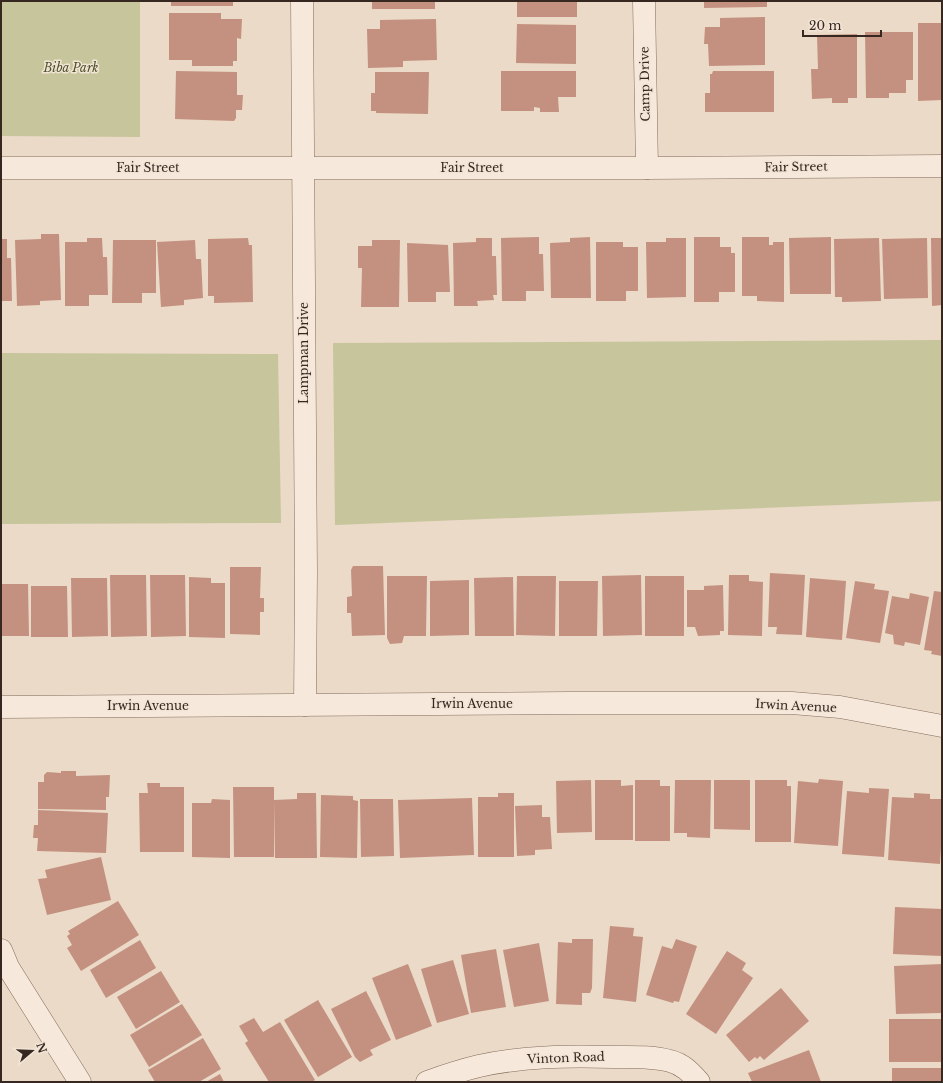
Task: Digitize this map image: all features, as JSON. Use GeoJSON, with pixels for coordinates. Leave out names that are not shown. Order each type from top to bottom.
{"type":"FeatureCollection","features":[{"type":"Feature","properties":{"kind":"street","name":"Lampman Drive"},"geometry":{"type":"LineString","coordinates":[[302,1],[306,571],[305,705]]}},
{"type":"Feature","properties":{"kind":"street","name":"Camp Drive"},"geometry":{"type":"LineString","coordinates":[[644,1],[647,168]]}},
{"type":"Feature","properties":{"kind":"street","name":"Fair Street"},"geometry":{"type":"LineString","coordinates":[[1,168],[647,168],[942,166]]}},
{"type":"Feature","properties":{"kind":"street","name":"Irwin Avenue"},"geometry":{"type":"LineString","coordinates":[[1,707],[792,703],[840,707],[942,726]]}},
{"type":"Feature","properties":{"kind":"street"},"geometry":{"type":"LineString","coordinates":[[1,950],[8,967],[80,1082]]}},
{"type":"Feature","properties":{"kind":"street","name":"Vinton Road"},"geometry":{"type":"LineString","coordinates":[[427,1082],[480,1066],[512,1060],[574,1056],[648,1058],[671,1061],[688,1070],[699,1082]]}},
{"type":"Feature","properties":{"kind":"green space","name":"Biba Park"},"geometry":{"type":"Polygon","coordinates":[[[1,1],[140,1],[140,137],[1,136],[1,1]]]}},
{"type":"Feature","properties":{"kind":"green space"},"geometry":{"type":"Polygon","coordinates":[[[942,340],[942,501],[335,525],[333,343],[942,340]]]}},
{"type":"Feature","properties":{"kind":"green space"},"geometry":{"type":"Polygon","coordinates":[[[1,353],[278,354],[281,523],[1,524],[1,353]]]}},
{"type":"Feature","properties":{"kind":"building"},"geometry":{"type":"Polygon","coordinates":[[[171,1],[233,1],[233,6],[171,6],[171,1]]]}},
{"type":"Feature","properties":{"kind":"building"},"geometry":{"type":"Polygon","coordinates":[[[372,1],[435,1],[435,9],[372,9],[372,1]]]}},
{"type":"Feature","properties":{"kind":"building"},"geometry":{"type":"Polygon","coordinates":[[[517,1],[577,1],[577,17],[517,17],[517,1]]]}},
{"type":"Feature","properties":{"kind":"building"},"geometry":{"type":"Polygon","coordinates":[[[704,1],[767,1],[767,7],[704,8],[704,1]]]}},
{"type":"Feature","properties":{"kind":"building"},"geometry":{"type":"Polygon","coordinates":[[[169,13],[221,13],[221,19],[242,19],[241,39],[237,38],[237,61],[233,61],[233,66],[192,66],[192,60],[169,60],[169,13]]]}},
{"type":"Feature","properties":{"kind":"building"},"geometry":{"type":"Polygon","coordinates":[[[765,17],[765,65],[709,66],[708,44],[704,44],[705,27],[720,27],[720,18],[765,17]]]}},
{"type":"Feature","properties":{"kind":"building"},"geometry":{"type":"Polygon","coordinates":[[[436,19],[437,60],[403,61],[403,67],[368,68],[367,29],[380,29],[380,20],[436,19]]]}},
{"type":"Feature","properties":{"kind":"building"},"geometry":{"type":"Polygon","coordinates":[[[918,23],[942,23],[942,100],[918,101],[918,23]]]}},
{"type":"Feature","properties":{"kind":"building"},"geometry":{"type":"Polygon","coordinates":[[[517,24],[576,25],[576,64],[516,63],[517,24]]]}},
{"type":"Feature","properties":{"kind":"building"},"geometry":{"type":"Polygon","coordinates":[[[865,32],[913,32],[913,80],[906,80],[906,93],[889,93],[889,98],[866,98],[865,32]]]}},
{"type":"Feature","properties":{"kind":"building"},"geometry":{"type":"Polygon","coordinates":[[[857,34],[857,98],[848,98],[848,103],[832,103],[832,98],[812,99],[811,69],[818,69],[817,35],[857,34]]]}},
{"type":"Feature","properties":{"kind":"building"},"geometry":{"type":"Polygon","coordinates":[[[176,71],[237,72],[237,95],[243,95],[242,110],[236,110],[236,118],[234,121],[175,119],[176,71]]]}},
{"type":"Feature","properties":{"kind":"building"},"geometry":{"type":"Polygon","coordinates":[[[501,71],[576,71],[576,97],[558,97],[559,112],[540,112],[540,108],[534,107],[534,111],[501,111],[501,71]]]}},
{"type":"Feature","properties":{"kind":"building"},"geometry":{"type":"Polygon","coordinates":[[[713,71],[774,71],[774,112],[705,112],[705,93],[710,93],[710,74],[712,74],[713,71]]]}},
{"type":"Feature","properties":{"kind":"building"},"geometry":{"type":"Polygon","coordinates":[[[375,72],[429,72],[428,114],[376,113],[376,111],[371,111],[371,93],[375,93],[375,72]]]}},
{"type":"Feature","properties":{"kind":"building"},"geometry":{"type":"Polygon","coordinates":[[[41,234],[59,234],[61,300],[40,301],[40,305],[17,306],[15,240],[41,239],[41,234]]]}},
{"type":"Feature","properties":{"kind":"building"},"geometry":{"type":"Polygon","coordinates":[[[539,237],[539,254],[543,254],[544,291],[526,291],[526,301],[502,301],[501,238],[539,237]]]}},
{"type":"Feature","properties":{"kind":"building"},"geometry":{"type":"Polygon","coordinates":[[[590,237],[591,298],[551,298],[550,243],[570,242],[570,238],[590,237]]]}},
{"type":"Feature","properties":{"kind":"building"},"geometry":{"type":"Polygon","coordinates":[[[694,237],[720,237],[720,247],[731,247],[731,253],[735,253],[735,292],[719,292],[719,302],[694,302],[694,237]]]}},
{"type":"Feature","properties":{"kind":"building"},"geometry":{"type":"Polygon","coordinates":[[[742,237],[769,237],[769,245],[773,245],[773,242],[784,242],[784,302],[757,301],[757,296],[742,296],[742,237]]]}},
{"type":"Feature","properties":{"kind":"building"},"geometry":{"type":"Polygon","coordinates":[[[831,237],[831,294],[790,294],[789,238],[831,237]]]}},
{"type":"Feature","properties":{"kind":"building"},"geometry":{"type":"Polygon","coordinates":[[[87,238],[102,238],[103,257],[107,257],[108,295],[89,295],[89,306],[65,306],[65,242],[87,242],[87,238]]]}},
{"type":"Feature","properties":{"kind":"building"},"geometry":{"type":"Polygon","coordinates":[[[248,238],[249,245],[252,245],[253,302],[214,303],[214,296],[208,296],[208,239],[248,238]]]}},
{"type":"Feature","properties":{"kind":"building"},"geometry":{"type":"Polygon","coordinates":[[[476,238],[492,238],[492,256],[496,256],[497,295],[493,295],[494,300],[477,301],[478,306],[454,306],[453,243],[476,242],[476,238]]]}},
{"type":"Feature","properties":{"kind":"building"},"geometry":{"type":"Polygon","coordinates":[[[666,238],[686,238],[686,297],[647,298],[646,242],[666,242],[666,238]]]}},
{"type":"Feature","properties":{"kind":"building"},"geometry":{"type":"Polygon","coordinates":[[[879,238],[881,301],[842,302],[842,297],[835,297],[834,239],[879,238]]]}},
{"type":"Feature","properties":{"kind":"building"},"geometry":{"type":"Polygon","coordinates":[[[927,238],[928,298],[884,299],[882,239],[927,238]]]}},
{"type":"Feature","properties":{"kind":"building"},"geometry":{"type":"Polygon","coordinates":[[[931,238],[942,238],[942,305],[932,306],[931,238]]]}},
{"type":"Feature","properties":{"kind":"building"},"geometry":{"type":"Polygon","coordinates":[[[1,239],[7,239],[7,258],[11,258],[12,301],[1,301],[1,239]]]}},
{"type":"Feature","properties":{"kind":"building"},"geometry":{"type":"Polygon","coordinates":[[[113,240],[156,240],[156,293],[142,293],[142,303],[112,303],[113,240]]]}},
{"type":"Feature","properties":{"kind":"building"},"geometry":{"type":"Polygon","coordinates":[[[195,240],[196,259],[201,259],[203,298],[184,300],[184,305],[161,307],[157,242],[195,240]]]}},
{"type":"Feature","properties":{"kind":"building"},"geometry":{"type":"Polygon","coordinates":[[[372,240],[400,240],[399,307],[361,307],[362,268],[358,268],[358,246],[372,246],[372,240]]]}},
{"type":"Feature","properties":{"kind":"building"},"geometry":{"type":"Polygon","coordinates":[[[596,242],[623,242],[623,247],[638,247],[638,291],[626,291],[626,301],[596,301],[596,242]]]}},
{"type":"Feature","properties":{"kind":"building"},"geometry":{"type":"Polygon","coordinates":[[[407,243],[448,245],[450,292],[436,292],[436,302],[408,302],[407,243]]]}},
{"type":"Feature","properties":{"kind":"building"},"geometry":{"type":"Polygon","coordinates":[[[353,566],[383,566],[385,635],[352,636],[351,613],[347,613],[347,597],[352,596],[351,570],[353,566]]]}},
{"type":"Feature","properties":{"kind":"building"},"geometry":{"type":"Polygon","coordinates":[[[230,567],[261,567],[260,598],[264,598],[264,612],[260,612],[260,635],[230,634],[230,567]]]}},
{"type":"Feature","properties":{"kind":"building"},"geometry":{"type":"Polygon","coordinates":[[[770,573],[805,575],[802,635],[776,634],[777,627],[768,627],[770,573]]]}},
{"type":"Feature","properties":{"kind":"building"},"geometry":{"type":"Polygon","coordinates":[[[110,575],[146,575],[147,636],[111,637],[110,575]]]}},
{"type":"Feature","properties":{"kind":"building"},"geometry":{"type":"Polygon","coordinates":[[[150,575],[185,575],[186,636],[151,637],[150,575]]]}},
{"type":"Feature","properties":{"kind":"building"},"geometry":{"type":"Polygon","coordinates":[[[641,575],[642,635],[603,636],[602,576],[641,575]]]}},
{"type":"Feature","properties":{"kind":"building"},"geometry":{"type":"Polygon","coordinates":[[[729,575],[749,575],[749,581],[763,582],[762,636],[728,635],[729,575]]]}},
{"type":"Feature","properties":{"kind":"building"},"geometry":{"type":"Polygon","coordinates":[[[387,576],[427,576],[426,636],[404,636],[402,643],[390,644],[387,638],[387,576]]]}},
{"type":"Feature","properties":{"kind":"building"},"geometry":{"type":"Polygon","coordinates":[[[517,576],[556,576],[555,636],[516,635],[517,576]]]}},
{"type":"Feature","properties":{"kind":"building"},"geometry":{"type":"Polygon","coordinates":[[[645,576],[684,576],[684,636],[645,636],[645,576]]]}},
{"type":"Feature","properties":{"kind":"building"},"geometry":{"type":"Polygon","coordinates":[[[189,577],[211,578],[211,583],[225,583],[225,638],[189,637],[189,577]]]}},
{"type":"Feature","properties":{"kind":"building"},"geometry":{"type":"Polygon","coordinates":[[[513,577],[514,636],[475,636],[474,578],[513,577]]]}},
{"type":"Feature","properties":{"kind":"building"},"geometry":{"type":"Polygon","coordinates":[[[71,578],[107,578],[108,636],[72,637],[71,578]]]}},
{"type":"Feature","properties":{"kind":"building"},"geometry":{"type":"Polygon","coordinates":[[[810,578],[846,581],[842,640],[806,637],[810,578]]]}},
{"type":"Feature","properties":{"kind":"building"},"geometry":{"type":"Polygon","coordinates":[[[469,580],[469,635],[430,636],[430,581],[469,580]]]}},
{"type":"Feature","properties":{"kind":"building"},"geometry":{"type":"Polygon","coordinates":[[[559,581],[598,581],[597,636],[559,636],[559,581]]]}},
{"type":"Feature","properties":{"kind":"building"},"geometry":{"type":"Polygon","coordinates":[[[855,581],[875,584],[874,589],[889,591],[880,643],[846,638],[855,581]]]}},
{"type":"Feature","properties":{"kind":"building"},"geometry":{"type":"Polygon","coordinates":[[[1,584],[28,584],[29,636],[1,636],[1,584]]]}},
{"type":"Feature","properties":{"kind":"building"},"geometry":{"type":"Polygon","coordinates":[[[723,585],[724,631],[720,631],[720,635],[698,636],[695,627],[687,627],[687,590],[704,590],[704,586],[723,585]]]}},
{"type":"Feature","properties":{"kind":"building"},"geometry":{"type":"Polygon","coordinates":[[[31,586],[67,586],[68,637],[31,637],[31,586]]]}},
{"type":"Feature","properties":{"kind":"building"},"geometry":{"type":"Polygon","coordinates":[[[934,591],[942,592],[942,656],[931,654],[932,651],[924,650],[934,591]]]}},
{"type":"Feature","properties":{"kind":"building"},"geometry":{"type":"Polygon","coordinates":[[[910,593],[929,597],[920,645],[905,642],[904,646],[894,644],[893,635],[885,633],[892,596],[909,599],[910,593]]]}},
{"type":"Feature","properties":{"kind":"building"},"geometry":{"type":"Polygon","coordinates":[[[61,771],[76,771],[76,776],[110,775],[109,797],[106,797],[106,810],[38,809],[38,782],[44,782],[44,775],[47,772],[61,773],[61,771]]]}},
{"type":"Feature","properties":{"kind":"building"},"geometry":{"type":"Polygon","coordinates":[[[819,779],[843,781],[838,846],[794,843],[798,781],[818,783],[819,779]]]}},
{"type":"Feature","properties":{"kind":"building"},"geometry":{"type":"Polygon","coordinates":[[[591,780],[592,832],[557,833],[556,781],[591,780]]]}},
{"type":"Feature","properties":{"kind":"building"},"geometry":{"type":"Polygon","coordinates":[[[595,780],[621,780],[621,786],[633,785],[633,840],[595,840],[595,780]]]}},
{"type":"Feature","properties":{"kind":"building"},"geometry":{"type":"Polygon","coordinates":[[[635,780],[660,780],[660,786],[670,786],[670,841],[635,841],[635,780]]]}},
{"type":"Feature","properties":{"kind":"building"},"geometry":{"type":"Polygon","coordinates":[[[675,780],[711,780],[710,838],[687,837],[687,833],[674,833],[675,780]]]}},
{"type":"Feature","properties":{"kind":"building"},"geometry":{"type":"Polygon","coordinates":[[[714,780],[750,780],[750,830],[714,829],[714,780]]]}},
{"type":"Feature","properties":{"kind":"building"},"geometry":{"type":"Polygon","coordinates":[[[755,780],[787,780],[787,786],[791,786],[791,842],[755,842],[755,780]]]}},
{"type":"Feature","properties":{"kind":"building"},"geometry":{"type":"Polygon","coordinates":[[[147,783],[160,783],[160,787],[184,787],[184,852],[140,852],[139,793],[148,793],[147,783]]]}},
{"type":"Feature","properties":{"kind":"building"},"geometry":{"type":"Polygon","coordinates":[[[233,787],[274,787],[274,857],[234,857],[233,787]]]}},
{"type":"Feature","properties":{"kind":"building"},"geometry":{"type":"Polygon","coordinates":[[[869,788],[889,789],[884,857],[842,854],[847,791],[869,793],[869,788]]]}},
{"type":"Feature","properties":{"kind":"building"},"geometry":{"type":"Polygon","coordinates":[[[297,793],[316,793],[317,858],[275,858],[274,800],[297,799],[297,793]]]}},
{"type":"Feature","properties":{"kind":"building"},"geometry":{"type":"Polygon","coordinates":[[[498,793],[514,793],[514,857],[478,857],[478,797],[498,797],[498,793]]]}},
{"type":"Feature","properties":{"kind":"building"},"geometry":{"type":"Polygon","coordinates":[[[914,793],[930,794],[930,799],[942,799],[940,864],[888,860],[892,797],[914,798],[914,793]]]}},
{"type":"Feature","properties":{"kind":"building"},"geometry":{"type":"Polygon","coordinates":[[[321,795],[353,796],[353,800],[358,801],[357,858],[320,857],[321,795]]]}},
{"type":"Feature","properties":{"kind":"building"},"geometry":{"type":"Polygon","coordinates":[[[472,798],[474,855],[400,858],[398,800],[472,798]]]}},
{"type":"Feature","properties":{"kind":"building"},"geometry":{"type":"Polygon","coordinates":[[[212,799],[230,800],[230,858],[192,857],[192,803],[211,803],[212,799]]]}},
{"type":"Feature","properties":{"kind":"building"},"geometry":{"type":"Polygon","coordinates":[[[360,799],[393,799],[394,856],[361,857],[360,799]]]}},
{"type":"Feature","properties":{"kind":"building"},"geometry":{"type":"Polygon","coordinates":[[[542,805],[542,817],[550,817],[552,849],[535,850],[535,855],[517,856],[515,806],[542,805]]]}},
{"type":"Feature","properties":{"kind":"building"},"geometry":{"type":"Polygon","coordinates":[[[38,810],[108,813],[106,853],[37,851],[38,838],[33,838],[34,825],[38,825],[38,810]]]}},
{"type":"Feature","properties":{"kind":"building"},"geometry":{"type":"Polygon","coordinates":[[[101,857],[111,900],[47,915],[38,879],[47,878],[45,870],[101,857]]]}},
{"type":"Feature","properties":{"kind":"building"},"geometry":{"type":"Polygon","coordinates":[[[118,901],[139,935],[81,971],[67,948],[72,945],[67,936],[70,934],[68,931],[118,901]]]}},
{"type":"Feature","properties":{"kind":"building"},"geometry":{"type":"Polygon","coordinates":[[[895,907],[942,909],[942,956],[893,954],[895,907]]]}},
{"type":"Feature","properties":{"kind":"building"},"geometry":{"type":"Polygon","coordinates":[[[610,926],[634,928],[633,936],[643,937],[636,1002],[603,998],[610,926]]]}},
{"type":"Feature","properties":{"kind":"building"},"geometry":{"type":"Polygon","coordinates":[[[572,939],[593,939],[592,988],[590,993],[582,993],[582,1005],[556,1004],[558,942],[572,943],[572,939]]]}},
{"type":"Feature","properties":{"kind":"building"},"geometry":{"type":"Polygon","coordinates":[[[676,939],[697,946],[679,1002],[674,1001],[673,1003],[646,995],[662,946],[672,949],[676,939]]]}},
{"type":"Feature","properties":{"kind":"building"},"geometry":{"type":"Polygon","coordinates":[[[140,940],[156,968],[106,998],[90,970],[140,940]]]}},
{"type":"Feature","properties":{"kind":"building"},"geometry":{"type":"Polygon","coordinates":[[[539,943],[549,1001],[514,1007],[503,950],[539,943]]]}},
{"type":"Feature","properties":{"kind":"building"},"geometry":{"type":"Polygon","coordinates":[[[496,949],[506,1007],[471,1013],[461,955],[496,949]]]}},
{"type":"Feature","properties":{"kind":"building"},"geometry":{"type":"Polygon","coordinates":[[[727,951],[746,963],[742,970],[753,978],[716,1034],[686,1014],[727,951]]]}},
{"type":"Feature","properties":{"kind":"building"},"geometry":{"type":"Polygon","coordinates":[[[453,960],[469,1014],[437,1023],[421,969],[453,960]]]}},
{"type":"Feature","properties":{"kind":"building"},"geometry":{"type":"Polygon","coordinates":[[[408,964],[432,1026],[396,1040],[372,978],[408,964]]]}},
{"type":"Feature","properties":{"kind":"building"},"geometry":{"type":"Polygon","coordinates":[[[942,964],[942,1013],[896,1014],[894,966],[942,964]]]}},
{"type":"Feature","properties":{"kind":"building"},"geometry":{"type":"Polygon","coordinates":[[[161,971],[180,1002],[136,1029],[117,997],[161,971]]]}},
{"type":"Feature","properties":{"kind":"building"},"geometry":{"type":"Polygon","coordinates":[[[781,988],[809,1021],[764,1060],[760,1056],[757,1059],[755,1057],[749,1062],[726,1035],[781,988]]]}},
{"type":"Feature","properties":{"kind":"building"},"geometry":{"type":"Polygon","coordinates":[[[366,991],[391,1040],[370,1050],[373,1055],[360,1062],[355,1057],[331,1009],[366,991]]]}},
{"type":"Feature","properties":{"kind":"building"},"geometry":{"type":"Polygon","coordinates":[[[318,1000],[352,1057],[318,1077],[284,1020],[318,1000]]]}},
{"type":"Feature","properties":{"kind":"building"},"geometry":{"type":"Polygon","coordinates":[[[182,1004],[202,1035],[149,1067],[130,1035],[182,1004]]]}},
{"type":"Feature","properties":{"kind":"building"},"geometry":{"type":"Polygon","coordinates":[[[254,1018],[263,1032],[280,1022],[315,1080],[312,1082],[269,1082],[245,1043],[248,1041],[239,1026],[254,1018]]]}},
{"type":"Feature","properties":{"kind":"building"},"geometry":{"type":"Polygon","coordinates":[[[889,1019],[942,1019],[942,1062],[889,1062],[889,1019]]]}},
{"type":"Feature","properties":{"kind":"building"},"geometry":{"type":"Polygon","coordinates":[[[203,1038],[221,1069],[199,1082],[155,1082],[148,1070],[203,1038]]]}},
{"type":"Feature","properties":{"kind":"building"},"geometry":{"type":"Polygon","coordinates":[[[809,1050],[821,1082],[752,1082],[748,1073],[809,1050]]]}},
{"type":"Feature","properties":{"kind":"building"},"geometry":{"type":"Polygon","coordinates":[[[892,1068],[942,1068],[942,1082],[892,1082],[892,1068]]]}},
{"type":"Feature","properties":{"kind":"building"},"geometry":{"type":"Polygon","coordinates":[[[220,1074],[224,1082],[206,1082],[220,1074]]]}}]}
